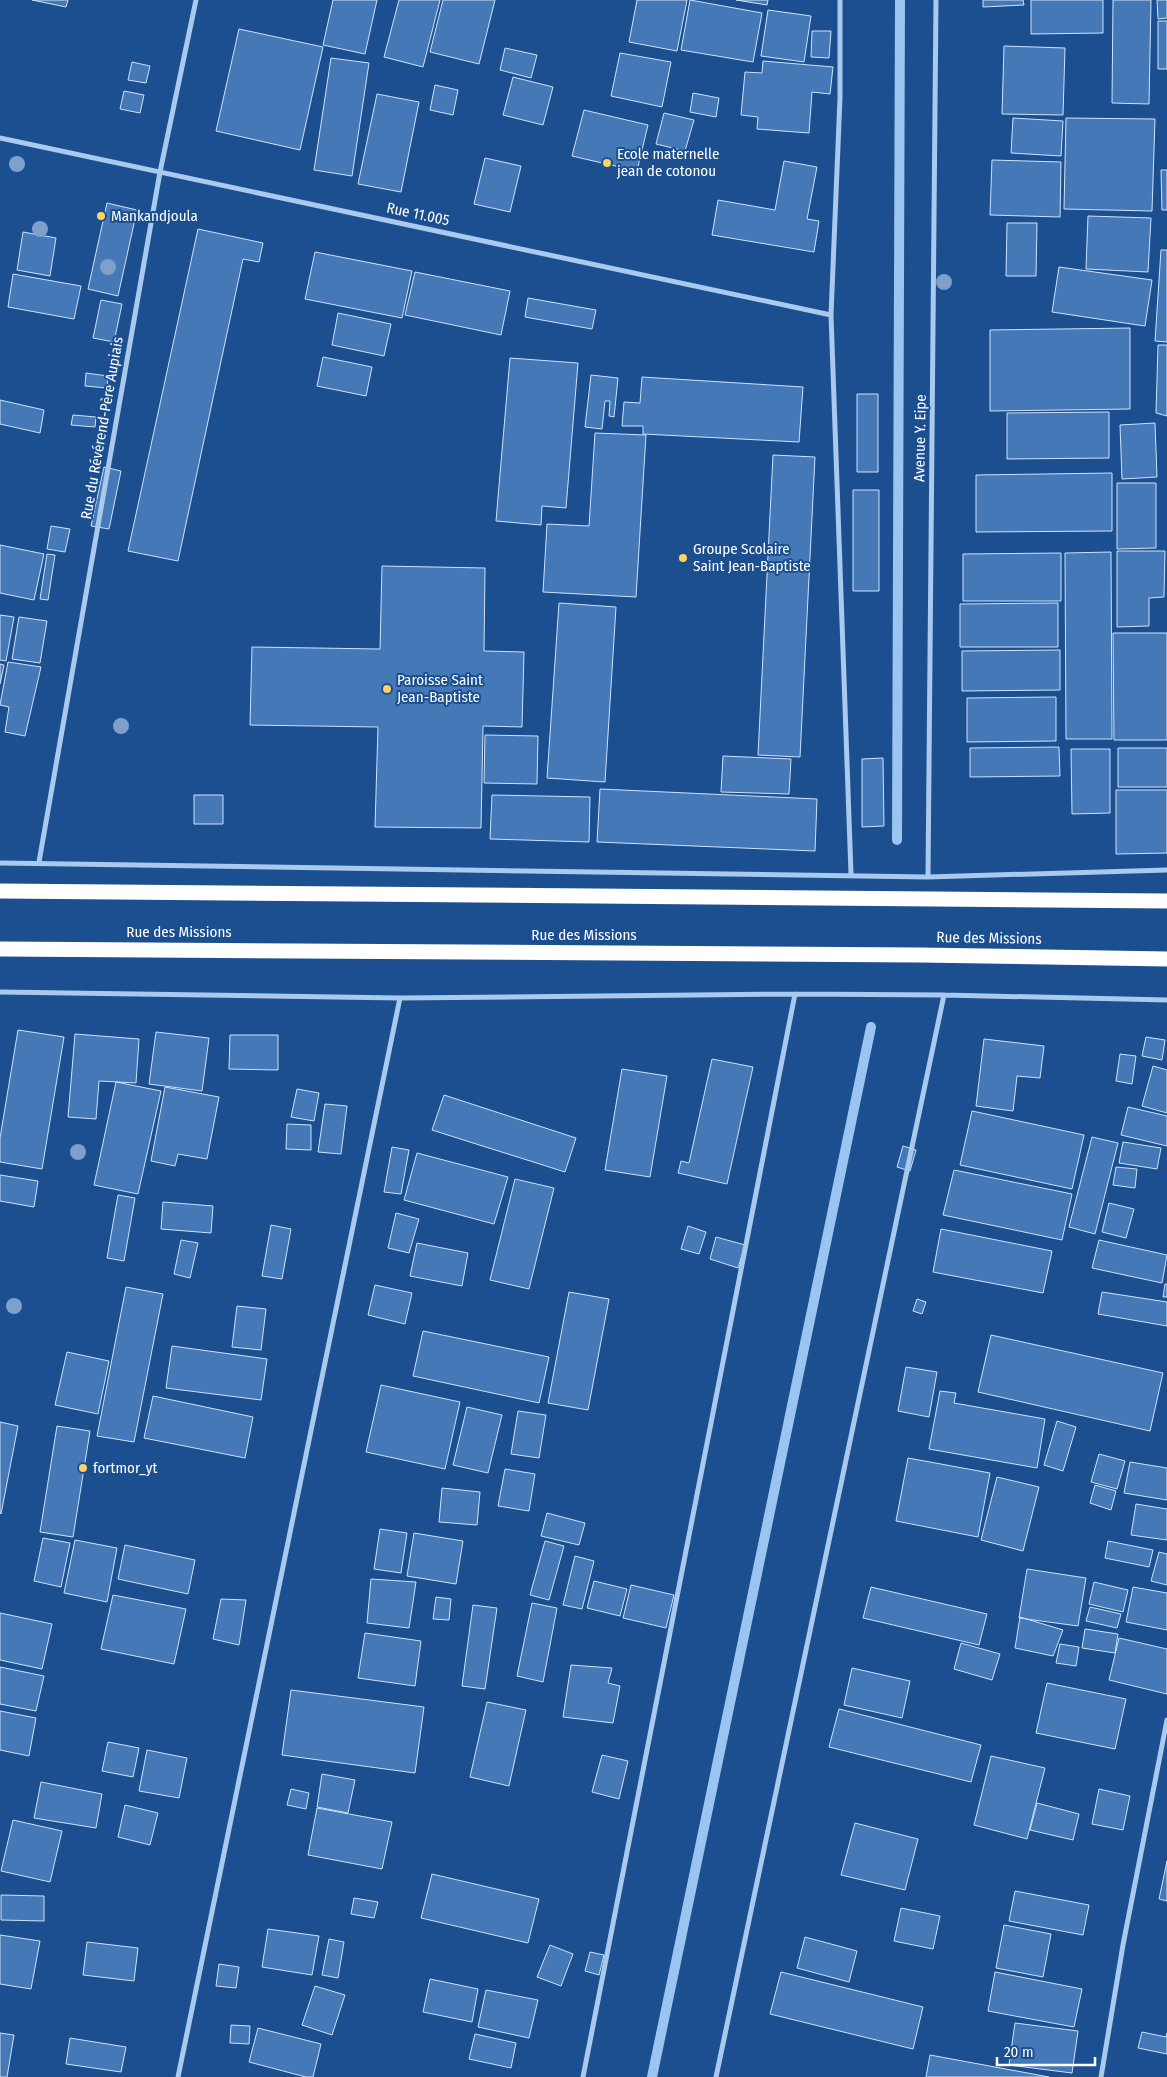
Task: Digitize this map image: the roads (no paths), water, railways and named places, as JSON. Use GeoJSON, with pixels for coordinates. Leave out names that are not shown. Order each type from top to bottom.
{"type":"FeatureCollection","features":[{"type":"Feature","properties":{"kind":"highway"},"geometry":{"type":"LineString","coordinates":[[0,891],[1167,901]]}},
{"type":"Feature","properties":{"kind":"highway","name":"Rue des Missions"},"geometry":{"type":"LineString","coordinates":[[0,949],[909,955],[1167,959]]}},
{"type":"Feature","properties":{"kind":"street","name":"Rue du Révérend-Père Aupiais"},"geometry":{"type":"LineString","coordinates":[[39,862],[160,172],[196,0]]}},
{"type":"Feature","properties":{"kind":"street"},"geometry":{"type":"LineString","coordinates":[[840,0],[840,98],[831,314],[851,874]]}},
{"type":"Feature","properties":{"kind":"street","name":"Avenue Y. Eipe"},"geometry":{"type":"LineString","coordinates":[[928,876],[936,0]]}},
{"type":"Feature","properties":{"kind":"street","name":"Rue 11.005"},"geometry":{"type":"LineString","coordinates":[[0,138],[831,314]]}},
{"type":"Feature","properties":{"kind":"street"},"geometry":{"type":"LineString","coordinates":[[0,863],[39,862],[928,876],[1167,870]]}},
{"type":"Feature","properties":{"kind":"street"},"geometry":{"type":"LineString","coordinates":[[0,992],[400,998],[795,994],[944,995],[1167,1000]]}},
{"type":"Feature","properties":{"kind":"street"},"geometry":{"type":"LineString","coordinates":[[583,2077],[795,994]]}},
{"type":"Feature","properties":{"kind":"street"},"geometry":{"type":"LineString","coordinates":[[716,2077],[944,995]]}},
{"type":"Feature","properties":{"kind":"street"},"geometry":{"type":"LineString","coordinates":[[178,2077],[400,998]]}},
{"type":"Feature","properties":{"kind":"street"},"geometry":{"type":"LineString","coordinates":[[1101,2077],[1123,1945],[1167,1720]]}},
{"type":"Feature","properties":{"kind":"waterway"},"geometry":{"type":"LineString","coordinates":[[897,840],[900,0]]}},
{"type":"Feature","properties":{"kind":"waterway"},"geometry":{"type":"LineString","coordinates":[[652,2077],[871,1027]]}},
{"type":"Feature","properties":{"kind":"place","name":"Ecole maternelle jean de cotonou"},"geometry":{"type":"Point","coordinates":[607,163]}},
{"type":"Feature","properties":{"kind":"place","name":"Mankandjoula"},"geometry":{"type":"Point","coordinates":[101,216]}},
{"type":"Feature","properties":{"kind":"place","name":"Groupe Scolaire Saint Jean-Baptiste"},"geometry":{"type":"Point","coordinates":[683,558]}},
{"type":"Feature","properties":{"kind":"place","name":"Paroisse Saint Jean-Baptiste"},"geometry":{"type":"Point","coordinates":[387,689]}},
{"type":"Feature","properties":{"kind":"place","name":"fortmor_yt"},"geometry":{"type":"Point","coordinates":[83,1468]}}]}
